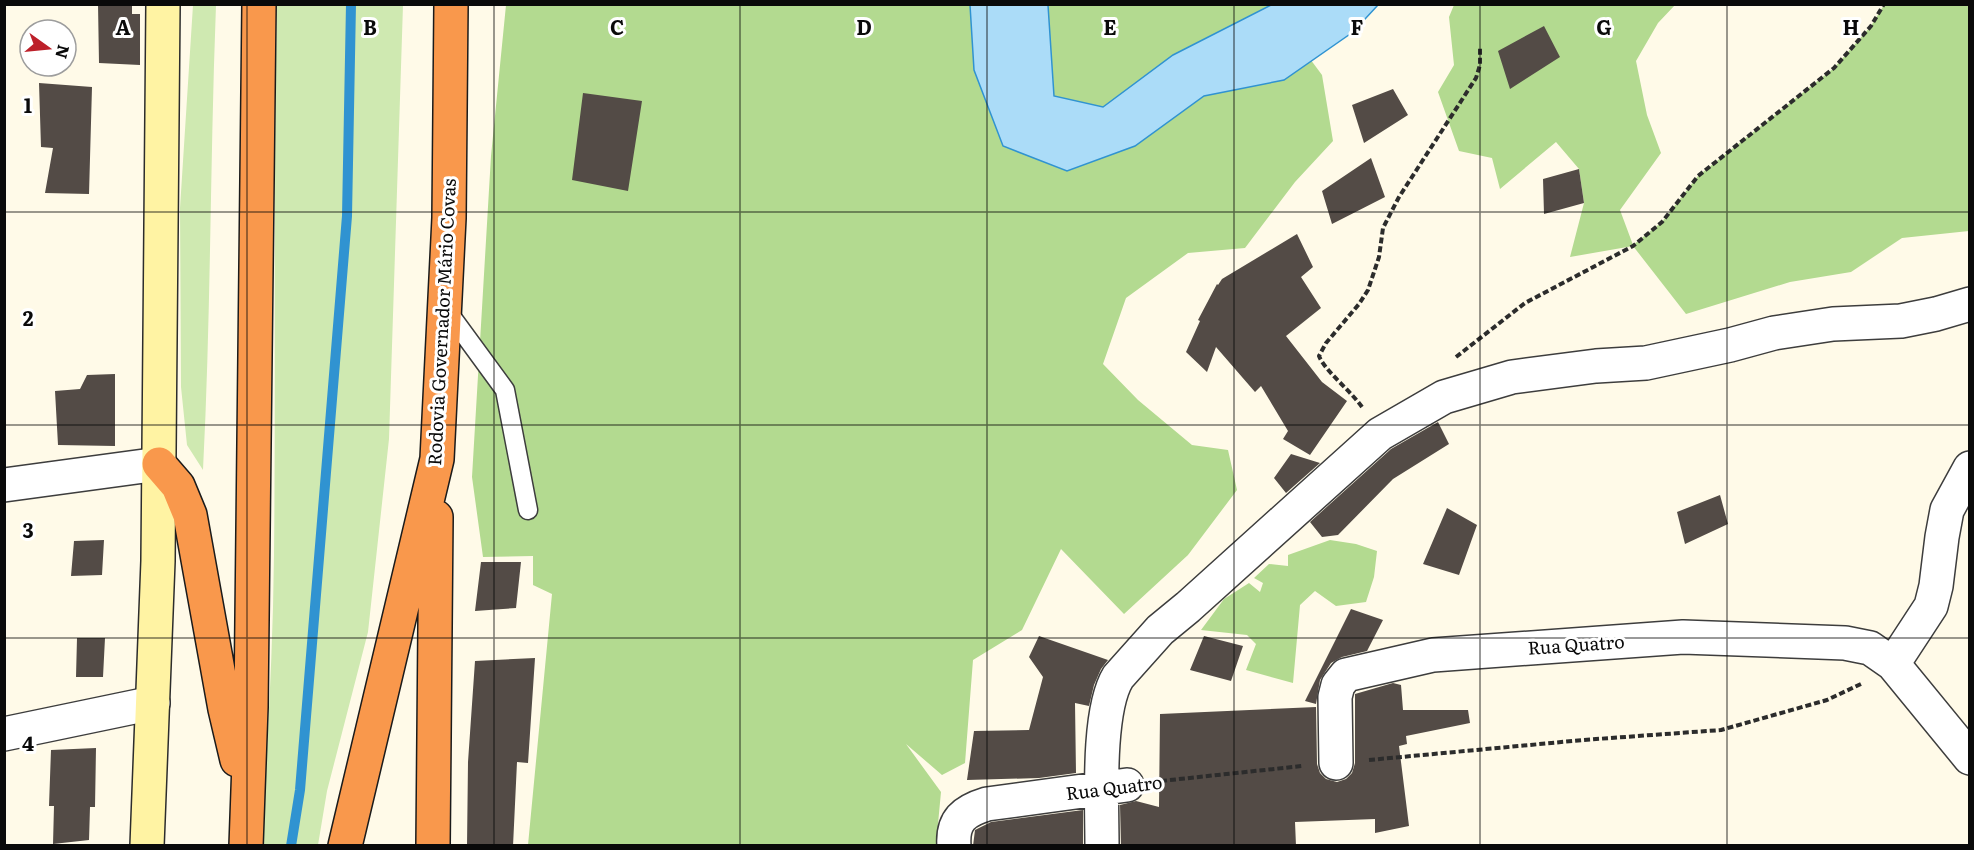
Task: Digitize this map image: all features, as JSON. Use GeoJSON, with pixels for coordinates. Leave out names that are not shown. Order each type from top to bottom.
{"type":"FeatureCollection","features":[{"type":"Feature","properties":{"kind":"highway"},"geometry":{"type":"LineString","coordinates":[[246,846],[251,707],[259,4]]}},
{"type":"Feature","properties":{"kind":"highway","name":"Rodovia Governador Mário Covas"},"geometry":{"type":"LineString","coordinates":[[345,846],[437,459],[449,218],[451,4]]}},
{"type":"Feature","properties":{"kind":"highway"},"geometry":{"type":"LineString","coordinates":[[433,846],[437,459]]}},
{"type":"Feature","properties":{"kind":"highway"},"geometry":{"type":"LineString","coordinates":[[159,464],[178,486],[190,515],[225,709],[246,802]]}},
{"type":"Feature","properties":{"kind":"main road"},"geometry":{"type":"LineString","coordinates":[[147,846],[158,561],[163,4]]}},
{"type":"Feature","properties":{"kind":"street"},"geometry":{"type":"LineString","coordinates":[[1102,846],[1114,787],[1107,704],[1118,677],[1160,630],[1380,434],[1444,397],[1512,376],[1596,366],[1646,363],[1774,333],[1833,324],[1901,321],[1936,315],[1970,304]]}},
{"type":"Feature","properties":{"kind":"street"},"geometry":{"type":"LineString","coordinates":[[4,485],[159,464]]}},
{"type":"Feature","properties":{"kind":"street"},"geometry":{"type":"LineString","coordinates":[[1893,664],[1930,606],[1936,586],[1947,510],[1970,468]]}},
{"type":"Feature","properties":{"kind":"street","name":"Rua Quatro"},"geometry":{"type":"LineString","coordinates":[[1336,763],[1335,697],[1338,685],[1346,675],[1433,655],[1683,637],[1845,643],[1870,648],[1893,664],[1970,758]]}},
{"type":"Feature","properties":{"kind":"street"},"geometry":{"type":"LineString","coordinates":[[4,734],[153,704]]}},
{"type":"Feature","properties":{"kind":"street","name":"Rua Quatro"},"geometry":{"type":"LineString","coordinates":[[954,846],[956,826],[964,813],[972,808],[1114,787]]}},
{"type":"Feature","properties":{"kind":"lane"},"geometry":{"type":"LineString","coordinates":[[444,307],[505,390],[528,510]]}},
{"type":"Feature","properties":{"kind":"path"},"geometry":{"type":"LineString","coordinates":[[1452,360],[1525,303],[1633,246],[1662,222],[1698,176],[1834,68],[1871,26],[1884,4]]}},
{"type":"Feature","properties":{"kind":"path"},"geometry":{"type":"LineString","coordinates":[[1380,434],[1353,394],[1322,365],[1319,356],[1326,343],[1368,290],[1379,257],[1383,228],[1399,197],[1476,78],[1480,65],[1480,47]]}},
{"type":"Feature","properties":{"kind":"path","name":"Rua Quatro"},"geometry":{"type":"LineString","coordinates":[[1114,787],[1336,763],[1583,740],[1721,730],[1827,700],[1865,682],[1893,664]]}},
{"type":"Feature","properties":{"kind":"green space"},"geometry":{"type":"Polygon","coordinates":[[[193,5],[216,5],[203,470],[187,445],[181,387],[180,208],[193,5]]]}},
{"type":"Feature","properties":{"kind":"green space"},"geometry":{"type":"Polygon","coordinates":[[[277,5],[403,5],[389,439],[368,632],[327,791],[318,845],[262,846],[270,700],[275,486],[277,5]]]}},
{"type":"Feature","properties":{"kind":"green space"},"geometry":{"type":"Polygon","coordinates":[[[506,5],[1270,5],[1322,75],[1333,141],[1295,182],[1245,248],[1188,253],[1126,298],[1103,364],[1138,400],[1192,445],[1228,450],[1237,490],[1188,555],[1124,614],[1061,549],[1022,630],[973,660],[965,763],[942,775],[906,744],[941,792],[936,845],[528,845],[552,594],[533,585],[533,556],[483,557],[472,477],[491,156],[506,5]]]}},
{"type":"Feature","properties":{"kind":"green space"},"geometry":{"type":"Polygon","coordinates":[[[1454,5],[1675,5],[1658,23],[1636,61],[1647,115],[1661,153],[1620,210],[1633,245],[1662,222],[1698,176],[1834,68],[1871,26],[1884,5],[1969,5],[1969,231],[1902,238],[1851,272],[1790,282],[1686,314],[1633,246],[1570,257],[1584,203],[1579,169],[1556,142],[1500,189],[1492,158],[1459,151],[1438,92],[1454,65],[1449,17],[1454,5]]]}},
{"type":"Feature","properties":{"kind":"green space"},"geometry":{"type":"Polygon","coordinates":[[[1330,540],[1356,544],[1377,551],[1374,577],[1366,602],[1336,606],[1315,591],[1300,605],[1293,683],[1246,670],[1256,644],[1247,635],[1201,630],[1224,599],[1249,583],[1260,592],[1263,583],[1254,578],[1269,564],[1288,566],[1288,555],[1330,540]]]}},
{"type":"Feature","properties":{"kind":"water"},"geometry":{"type":"Polygon","coordinates":[[[970,5],[1048,5],[1054,96],[1103,107],[1173,55],[1271,5],[1378,5],[1353,32],[1284,80],[1204,96],[1135,146],[1067,171],[1003,146],[974,70],[970,5]]]}},
{"type":"Feature","properties":{"kind":"building"},"geometry":{"type":"Polygon","coordinates":[[[98,4],[132,4],[132,14],[140,14],[140,65],[99,63],[98,4]]]}},
{"type":"Feature","properties":{"kind":"building"},"geometry":{"type":"Polygon","coordinates":[[[1544,26],[1560,57],[1510,89],[1498,51],[1544,26]]]}},
{"type":"Feature","properties":{"kind":"building"},"geometry":{"type":"Polygon","coordinates":[[[39,83],[92,87],[89,194],[45,193],[53,148],[41,147],[39,83]]]}},
{"type":"Feature","properties":{"kind":"building"},"geometry":{"type":"Polygon","coordinates":[[[1393,89],[1408,115],[1364,143],[1352,105],[1393,89]]]}},
{"type":"Feature","properties":{"kind":"building"},"geometry":{"type":"Polygon","coordinates":[[[583,93],[642,101],[628,191],[572,180],[583,93]]]}},
{"type":"Feature","properties":{"kind":"building"},"geometry":{"type":"Polygon","coordinates":[[[1371,158],[1385,197],[1332,224],[1322,191],[1371,158]]]}},
{"type":"Feature","properties":{"kind":"building"},"geometry":{"type":"Polygon","coordinates":[[[1579,169],[1584,203],[1544,214],[1543,179],[1579,169]]]}},
{"type":"Feature","properties":{"kind":"building"},"geometry":{"type":"Polygon","coordinates":[[[1297,234],[1313,267],[1301,277],[1321,308],[1286,336],[1322,382],[1347,401],[1310,455],[1283,439],[1288,431],[1261,386],[1255,392],[1216,347],[1207,372],[1186,352],[1200,321],[1198,320],[1217,284],[1297,234]]]}},
{"type":"Feature","properties":{"kind":"building"},"geometry":{"type":"Polygon","coordinates":[[[115,374],[115,446],[58,445],[55,391],[80,389],[87,375],[115,374]]]}},
{"type":"Feature","properties":{"kind":"building"},"geometry":{"type":"Polygon","coordinates":[[[1438,422],[1449,444],[1393,479],[1338,535],[1322,537],[1310,522],[1391,449],[1438,422]]]}},
{"type":"Feature","properties":{"kind":"building"},"geometry":{"type":"Polygon","coordinates":[[[1291,454],[1320,463],[1286,493],[1274,478],[1291,454]]]}},
{"type":"Feature","properties":{"kind":"building"},"geometry":{"type":"Polygon","coordinates":[[[1720,495],[1728,524],[1685,544],[1677,512],[1720,495]]]}},
{"type":"Feature","properties":{"kind":"building"},"geometry":{"type":"Polygon","coordinates":[[[1447,508],[1477,525],[1459,575],[1423,564],[1447,508]]]}},
{"type":"Feature","properties":{"kind":"building"},"geometry":{"type":"Polygon","coordinates":[[[104,540],[102,575],[71,576],[74,541],[104,540]]]}},
{"type":"Feature","properties":{"kind":"building"},"geometry":{"type":"Polygon","coordinates":[[[481,562],[521,562],[516,608],[475,611],[481,562]]]}},
{"type":"Feature","properties":{"kind":"building"},"geometry":{"type":"Polygon","coordinates":[[[1351,609],[1383,620],[1367,651],[1342,657],[1331,663],[1320,680],[1316,704],[1305,701],[1351,609]]]}},
{"type":"Feature","properties":{"kind":"building"},"geometry":{"type":"Polygon","coordinates":[[[1039,636],[1108,660],[1094,685],[1089,706],[1075,703],[1076,773],[1039,778],[967,780],[974,731],[1029,730],[1043,677],[1029,657],[1039,636]]]}},
{"type":"Feature","properties":{"kind":"building"},"geometry":{"type":"Polygon","coordinates":[[[1204,636],[1243,646],[1231,681],[1190,670],[1204,636]]]}},
{"type":"Feature","properties":{"kind":"building"},"geometry":{"type":"Polygon","coordinates":[[[77,638],[105,638],[103,677],[76,677],[77,638]]]}},
{"type":"Feature","properties":{"kind":"building"},"geometry":{"type":"Polygon","coordinates":[[[535,658],[528,763],[517,762],[513,846],[467,846],[468,762],[475,661],[535,658]]]}},
{"type":"Feature","properties":{"kind":"building"},"geometry":{"type":"Polygon","coordinates":[[[1393,683],[1401,685],[1403,710],[1468,710],[1470,723],[1406,736],[1407,744],[1399,746],[1409,826],[1375,833],[1375,819],[1295,822],[1296,846],[1121,846],[1120,805],[1136,801],[1159,807],[1160,714],[1316,707],[1317,764],[1320,773],[1326,779],[1337,782],[1346,779],[1352,773],[1355,763],[1355,694],[1393,683]]]}},
{"type":"Feature","properties":{"kind":"building"},"geometry":{"type":"Polygon","coordinates":[[[96,748],[95,807],[90,807],[89,840],[53,844],[54,806],[49,806],[51,750],[96,748]]]}},
{"type":"Feature","properties":{"kind":"building"},"geometry":{"type":"Polygon","coordinates":[[[1083,810],[1083,846],[973,846],[975,830],[991,822],[1083,810]]]}},
{"type":"Feature","properties":{"kind":"waterway"},"geometry":{"type":"LineString","coordinates":[[291,846],[300,790],[347,216],[351,4]]}}]}
